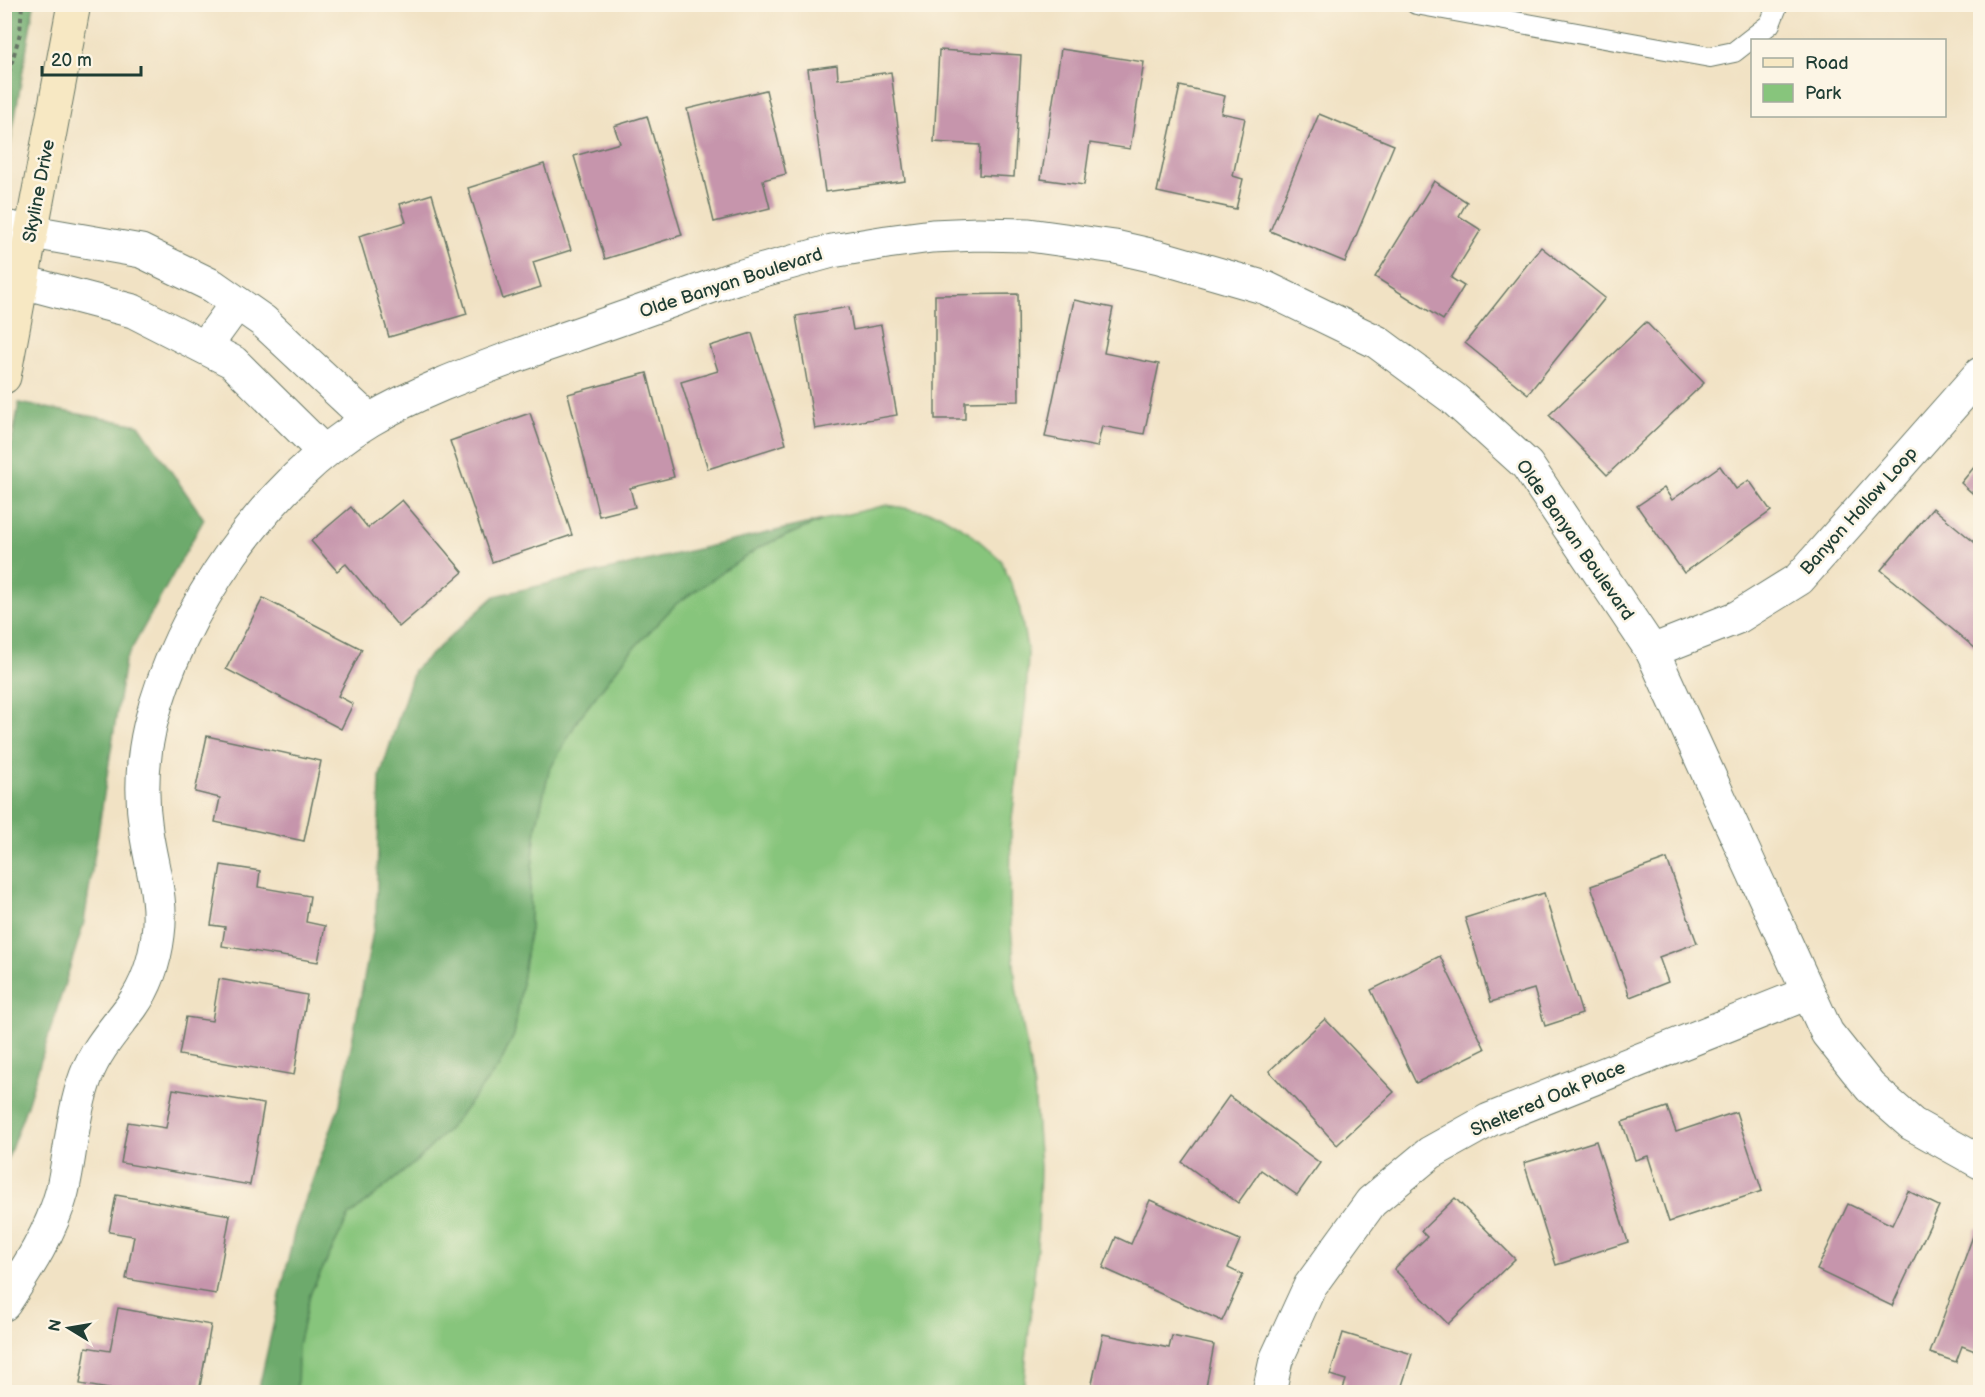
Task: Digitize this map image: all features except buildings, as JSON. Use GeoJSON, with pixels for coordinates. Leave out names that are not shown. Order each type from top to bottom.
{"type":"FeatureCollection","features":[{"type":"Feature","properties":{"kind":"street","name":"Skyline Drive"},"geometry":{"type":"LineString","coordinates":[[4,377],[18,230],[74,4]]}},
{"type":"Feature","properties":{"kind":"street"},"geometry":{"type":"LineString","coordinates":[[18,230],[141,251],[213,286],[263,321],[369,420]]}},
{"type":"Feature","properties":{"kind":"street","name":"Olde Banyan Boulevard"},"geometry":{"type":"LineString","coordinates":[[4,1304],[30,1264],[55,1213],[62,1192],[77,1104],[87,1074],[97,1051],[134,1004],[154,957],[159,931],[160,905],[145,828],[144,762],[149,729],[170,663],[201,601],[237,547],[262,515],[324,452],[369,420],[441,385],[735,278],[832,251],[932,236],[1029,235],[1115,247],[1159,257],[1266,288],[1377,342],[1453,398],[1527,465],[1652,651],[1827,1033],[1870,1087],[1912,1124],[1980,1162]]}},
{"type":"Feature","properties":{"kind":"street"},"geometry":{"type":"LineString","coordinates":[[14,279],[134,311],[233,362],[324,452]]}},
{"type":"Feature","properties":{"kind":"street"},"geometry":{"type":"LineString","coordinates":[[205,347],[237,303]]}},
{"type":"Feature","properties":{"kind":"street","name":"Banyon Hollow Loop"},"geometry":{"type":"LineString","coordinates":[[1652,651],[1738,617],[1799,579],[1980,374]]}},
{"type":"Feature","properties":{"kind":"street","name":"Sheltered Oak Place"},"geometry":{"type":"LineString","coordinates":[[1269,1392],[1276,1360],[1310,1286],[1371,1202],[1430,1153],[1489,1120],[1808,993]]}},
{"type":"Feature","properties":{"kind":"lane"},"geometry":{"type":"LineString","coordinates":[[1416,4],[1710,57],[1734,52],[1770,24],[1778,4]]}},
{"type":"Feature","properties":{"kind":"path"},"geometry":{"type":"LineString","coordinates":[[4,90],[20,33],[22,4]]}},
{"type":"Feature","properties":{"kind":"green space"},"geometry":{"type":"Polygon","coordinates":[[[4,5],[34,5],[5,176],[4,5]]]}},
{"type":"Feature","properties":{"kind":"green space"},"geometry":{"type":"Polygon","coordinates":[[[19,403],[139,425],[204,519],[125,661],[84,922],[27,1105],[5,1166],[4,483],[19,403]]]}},
{"type":"Feature","properties":{"kind":"green space"},"geometry":{"type":"Polygon","coordinates":[[[887,505],[939,514],[969,532],[1001,560],[1018,600],[1028,653],[1026,699],[1011,828],[1010,915],[1016,987],[1034,1088],[1040,1167],[1038,1235],[1023,1392],[297,1392],[298,1345],[310,1294],[349,1216],[418,1160],[452,1125],[499,1066],[514,1035],[530,928],[530,889],[536,827],[549,771],[579,718],[630,652],[676,604],[760,547],[823,520],[887,505]]]}},
{"type":"Feature","properties":{"kind":"green space"},"geometry":{"type":"Polygon","coordinates":[[[823,520],[760,547],[676,604],[630,652],[579,718],[549,771],[536,827],[530,889],[530,928],[514,1035],[499,1066],[452,1125],[418,1160],[349,1216],[310,1294],[298,1345],[297,1392],[258,1392],[295,1229],[340,1104],[376,916],[380,776],[414,670],[495,596],[823,520]]]}}]}
